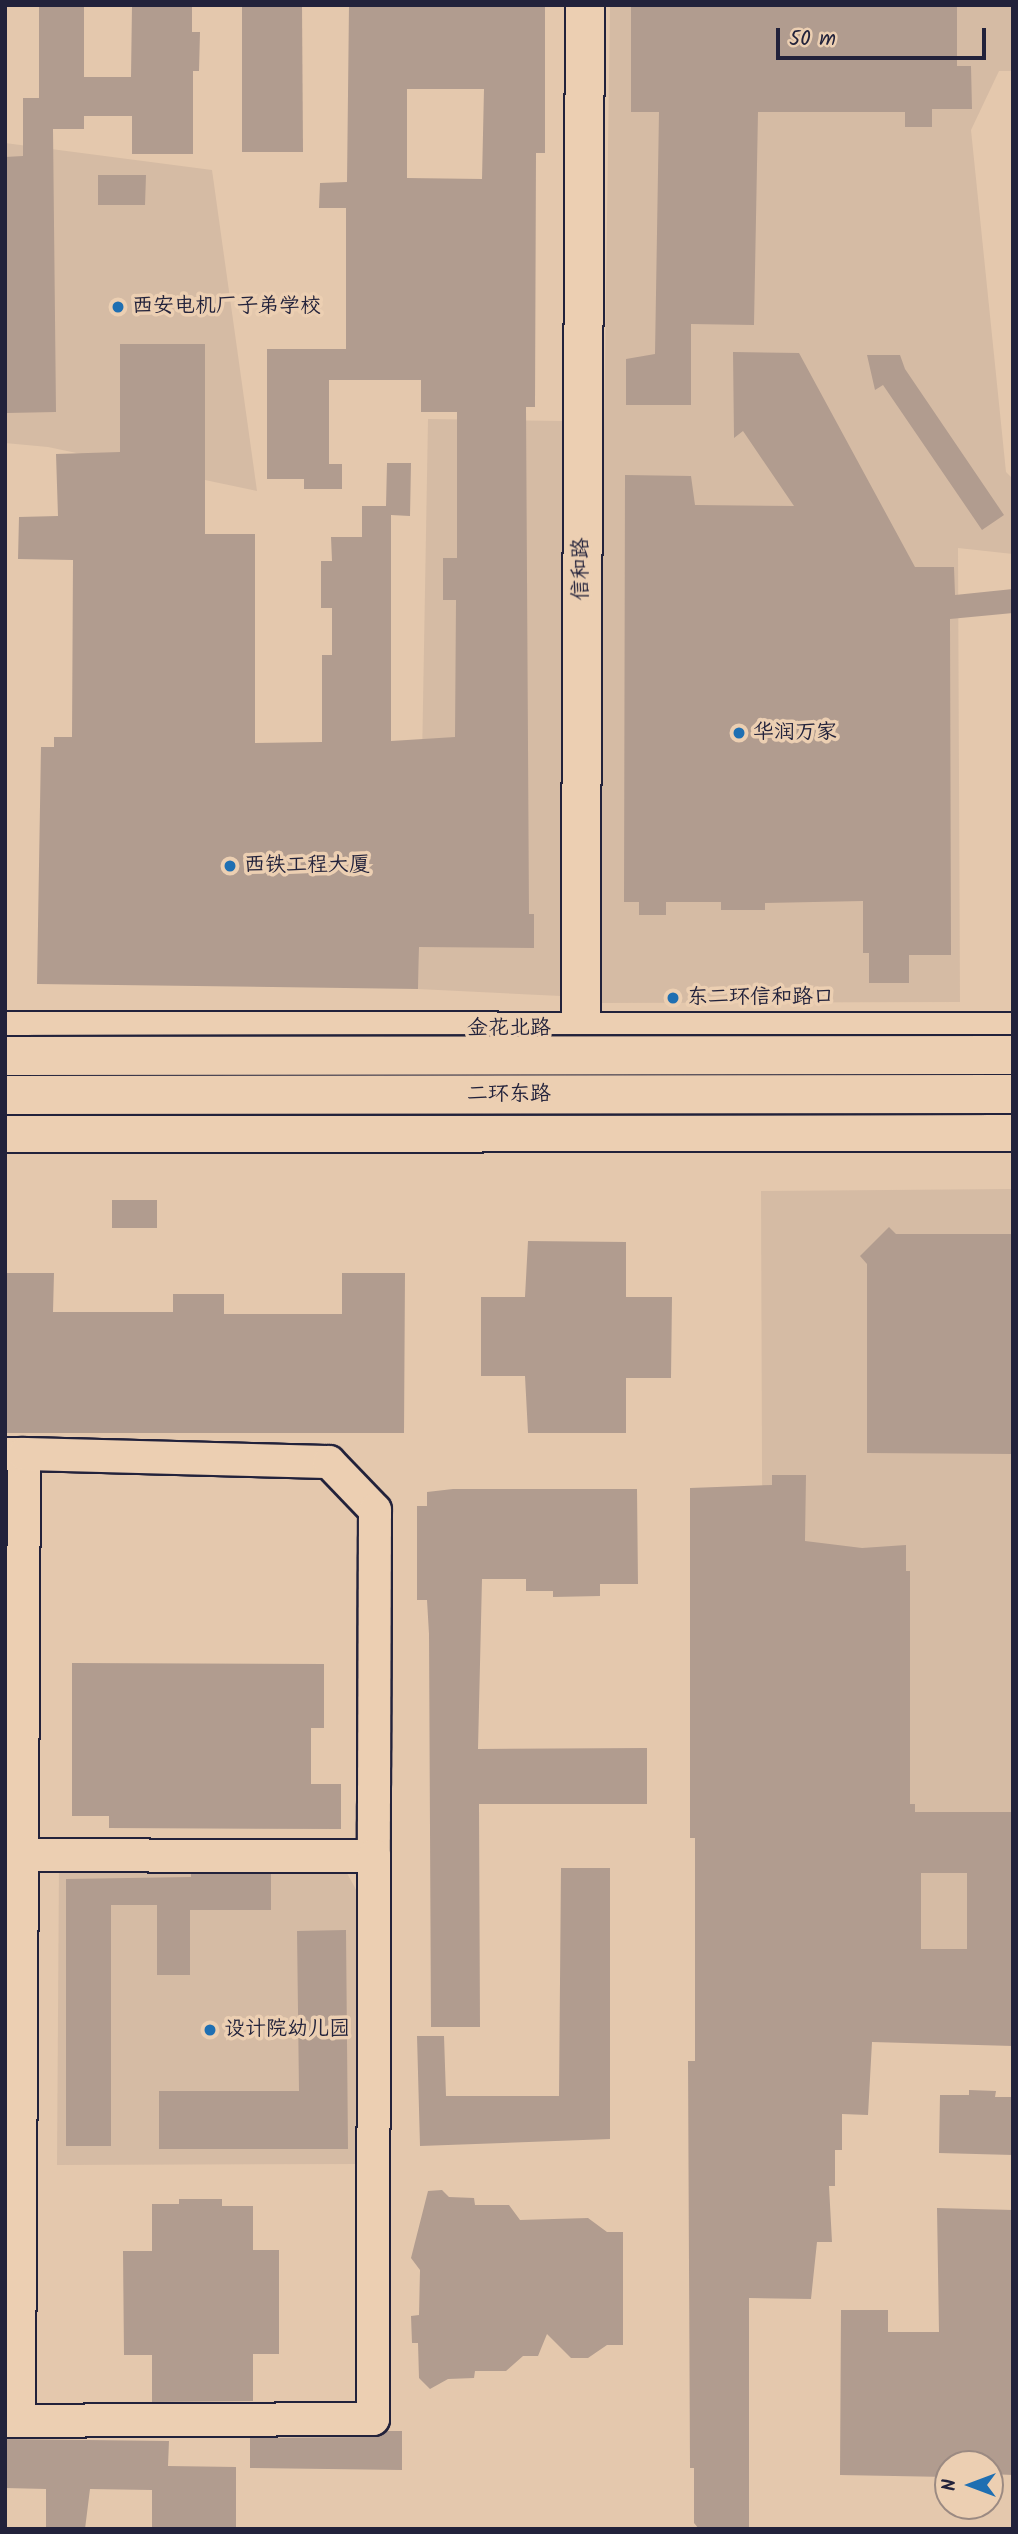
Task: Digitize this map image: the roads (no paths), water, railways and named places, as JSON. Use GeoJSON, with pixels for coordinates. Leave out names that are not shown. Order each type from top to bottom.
{"type":"FeatureCollection","features":[{"type":"Feature","properties":{"kind":"main road","name":"信和路"},"geometry":{"type":"LineString","coordinates":[[580,1132],[585,5]]}},
{"type":"Feature","properties":{"kind":"main road","name":"金花北路"},"geometry":{"type":"LineString","coordinates":[[5,1031],[580,1028],[1013,1032]]}},
{"type":"Feature","properties":{"kind":"main road","name":"二环东路"},"geometry":{"type":"LineString","coordinates":[[5,1056],[1013,1055]]}},
{"type":"Feature","properties":{"kind":"main road","name":"二环东路"},"geometry":{"type":"LineString","coordinates":[[5,1095],[1013,1094]]}},
{"type":"Feature","properties":{"kind":"main road"},"geometry":{"type":"LineString","coordinates":[[5,1133],[1013,1132]]}},
{"type":"Feature","properties":{"kind":"street"},"geometry":{"type":"LineString","coordinates":[[15,1454],[329,1462],[375,1510],[373,2419],[12,2421],[14,1855],[15,1454]]}},
{"type":"Feature","properties":{"kind":"street"},"geometry":{"type":"LineString","coordinates":[[14,1855],[374,1856]]}},
{"type":"Feature","properties":{"kind":"place","name":"西安电机厂子弟学校"},"geometry":{"type":"Point","coordinates":[118,307]}},
{"type":"Feature","properties":{"kind":"place","name":"华润万家"},"geometry":{"type":"Point","coordinates":[739,733]}},
{"type":"Feature","properties":{"kind":"place","name":"西铁工程大厦"},"geometry":{"type":"Point","coordinates":[230,866]}},
{"type":"Feature","properties":{"kind":"place","name":"东二环信和路口"},"geometry":{"type":"Point","coordinates":[673,998]}},
{"type":"Feature","properties":{"kind":"place","name":"设计院幼儿园"},"geometry":{"type":"Point","coordinates":[210,2030]}}]}
